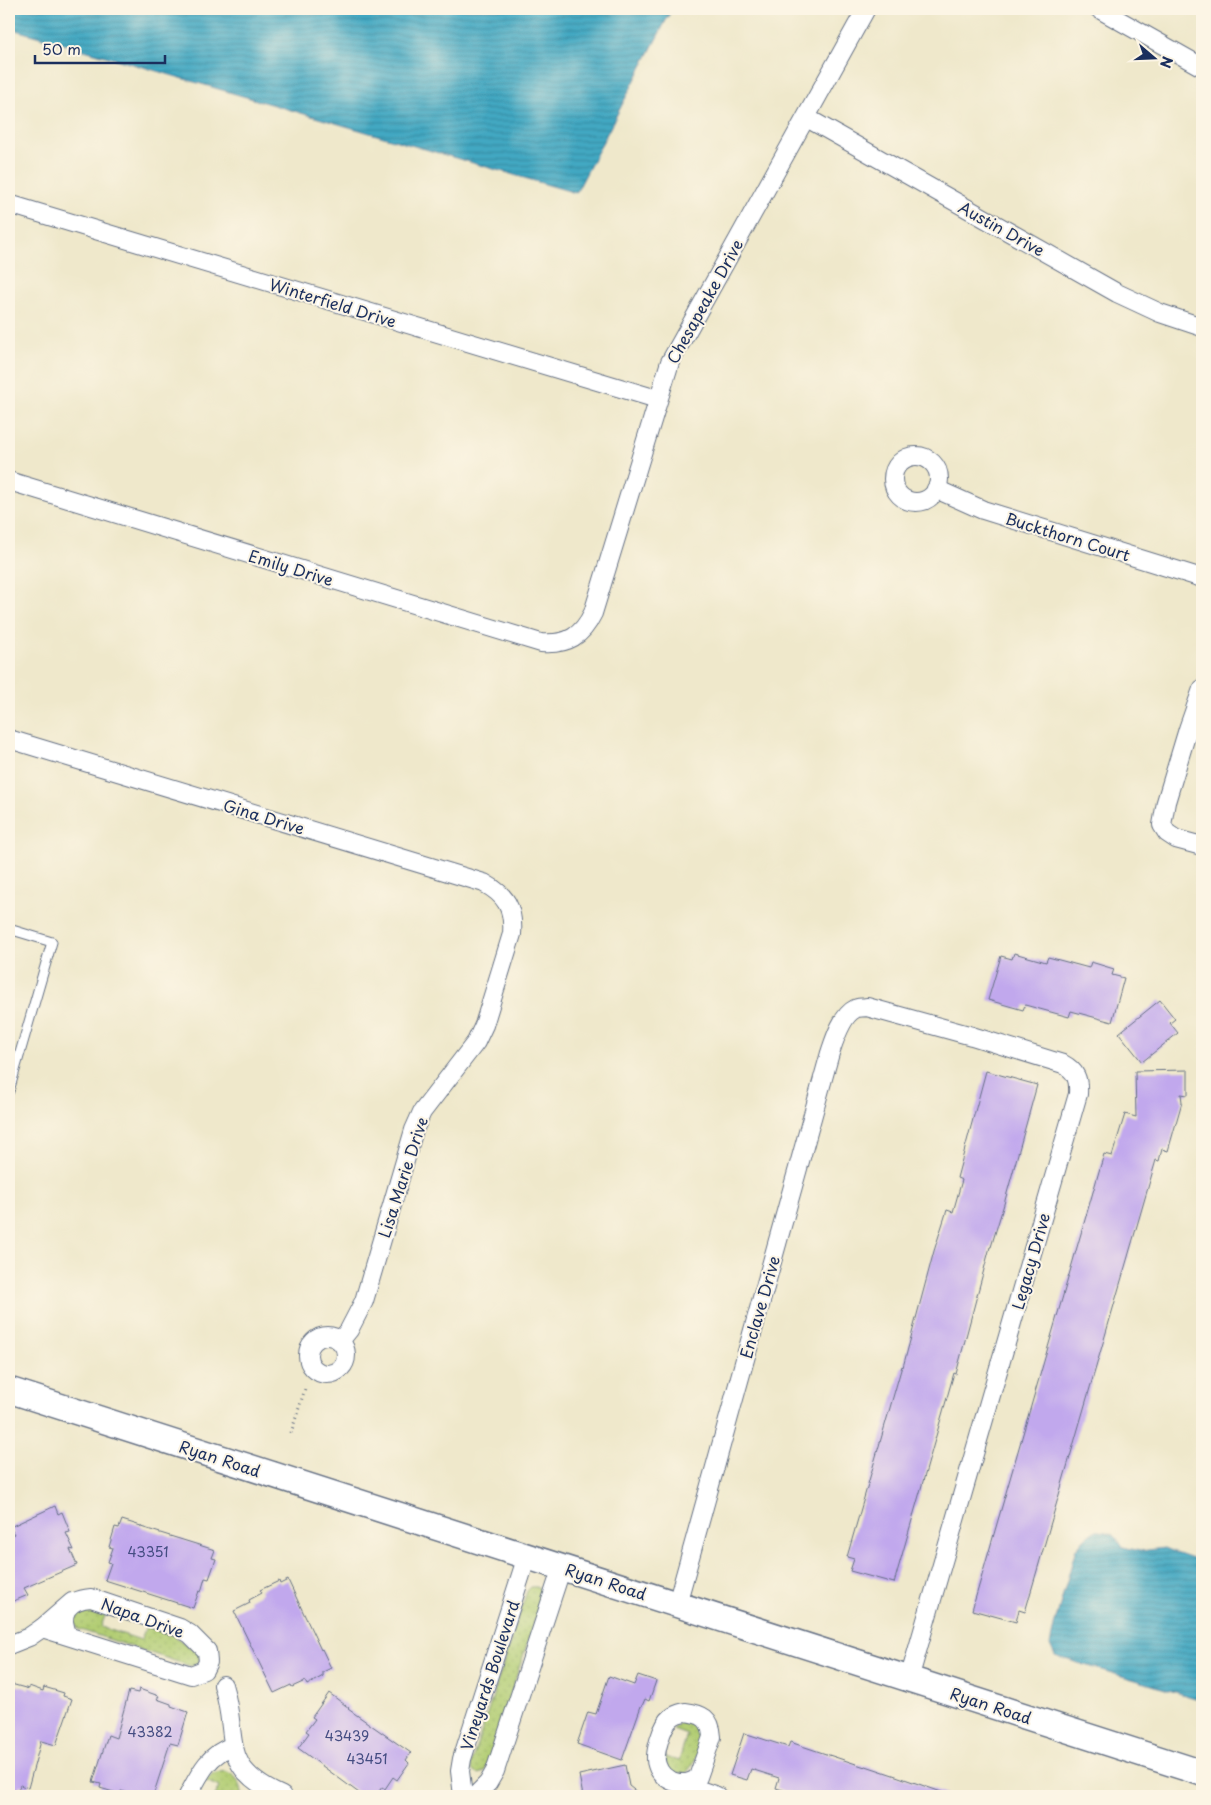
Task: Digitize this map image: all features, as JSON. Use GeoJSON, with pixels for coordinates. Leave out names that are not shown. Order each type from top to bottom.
{"type":"FeatureCollection","features":[{"type":"Feature","properties":{"kind":"main road","name":"Ryan Road"},"geometry":{"type":"LineString","coordinates":[[9,1390],[1202,1773]]}},
{"type":"Feature","properties":{"kind":"street","name":"Chesapeake Drive"},"geometry":{"type":"LineString","coordinates":[[574,637],[582,631],[594,613],[670,362],[866,9]]}},
{"type":"Feature","properties":{"kind":"street"},"geometry":{"type":"LineString","coordinates":[[1099,9],[1202,67]]}},
{"type":"Feature","properties":{"kind":"street","name":"Austin Drive"},"geometry":{"type":"LineString","coordinates":[[807,118],[1117,293],[1160,313],[1202,327]]}},
{"type":"Feature","properties":{"kind":"street","name":"Winterfield Drive"},"geometry":{"type":"LineString","coordinates":[[9,204],[658,399]]}},
{"type":"Feature","properties":{"kind":"street","name":"Emily Drive"},"geometry":{"type":"LineString","coordinates":[[9,481],[541,643],[565,642],[574,637]]}},
{"type":"Feature","properties":{"kind":"street","name":"Buckthorn Court"},"geometry":{"type":"LineString","coordinates":[[936,489],[983,510],[1202,578]]}},
{"type":"Feature","properties":{"kind":"street"},"geometry":{"type":"LineString","coordinates":[[1200,694],[1166,802],[1162,825],[1167,833],[1176,839],[1202,846]]}},
{"type":"Feature","properties":{"kind":"street","name":"Gina Drive"},"geometry":{"type":"LineString","coordinates":[[9,738],[484,883],[503,896],[510,908]]}},
{"type":"Feature","properties":{"kind":"street","name":"Lisa Marie Drive"},"geometry":{"type":"LineString","coordinates":[[340,1341],[349,1330],[364,1301],[414,1130],[422,1112],[476,1042],[484,1025],[510,942],[513,920],[510,908]]}},
{"type":"Feature","properties":{"kind":"street","name":"Legacy Drive"},"geometry":{"type":"LineString","coordinates":[[849,1014],[855,1008],[867,1007],[972,1036],[1063,1064],[1070,1068],[1077,1076],[1079,1084],[1078,1094],[909,1679]]}},
{"type":"Feature","properties":{"kind":"street","name":"Enclave Drive"},"geometry":{"type":"LineString","coordinates":[[677,1604],[830,1053],[837,1031],[849,1014]]}},
{"type":"Feature","properties":{"kind":"street","name":"Vineyards Boulevard"},"geometry":{"type":"LineString","coordinates":[[463,1796],[460,1772],[462,1759],[528,1556]]}},
{"type":"Feature","properties":{"kind":"street"},"geometry":{"type":"LineString","coordinates":[[475,1796],[488,1783],[495,1771],[562,1567]]}},
{"type":"Feature","properties":{"kind":"street","name":"Napa Drive"},"geometry":{"type":"LineString","coordinates":[[72,1602],[91,1598],[180,1628],[199,1641],[217,1667],[227,1696],[233,1746],[240,1764],[259,1791],[282,1796]]}},
{"type":"Feature","properties":{"kind":"street"},"geometry":{"type":"LineString","coordinates":[[9,1645],[29,1637],[72,1602]]}},
{"type":"Feature","properties":{"kind":"street"},"geometry":{"type":"LineString","coordinates":[[68,1636],[63,1621],[65,1612],[72,1602]]}},
{"type":"Feature","properties":{"kind":"street"},"geometry":{"type":"LineString","coordinates":[[42,1628],[223,1685]]}},
{"type":"Feature","properties":{"kind":"street"},"geometry":{"type":"LineString","coordinates":[[192,1675],[207,1667],[207,1652]]}},
{"type":"Feature","properties":{"kind":"street"},"geometry":{"type":"LineString","coordinates":[[676,1782],[693,1781],[698,1777],[704,1763],[712,1737],[710,1724],[706,1718],[698,1714],[685,1712],[677,1714],[670,1719],[664,1726],[656,1753],[656,1761],[664,1776],[676,1782],[714,1796]]}},
{"type":"Feature","properties":{"kind":"street"},"geometry":{"type":"LineString","coordinates":[[188,1796],[214,1755],[223,1749],[233,1746]]}},
{"type":"Feature","properties":{"kind":"street"},"geometry":{"type":"LineString","coordinates":[[704,1763],[704,1779],[714,1796]]}},
{"type":"Feature","properties":{"kind":"lane"},"geometry":{"type":"LineString","coordinates":[[9,930],[52,942],[9,1091]]}},
{"type":"Feature","properties":{"kind":"path"},"geometry":{"type":"LineString","coordinates":[[291,1434],[305,1389]]}},
{"type":"Feature","properties":{"kind":"green space"},"geometry":{"type":"Polygon","coordinates":[[[531,1587],[537,1587],[541,1590],[543,1596],[485,1771],[476,1773],[470,1766],[527,1591],[531,1587]]]}},
{"type":"Feature","properties":{"kind":"green space"},"geometry":{"type":"Polygon","coordinates":[[[86,1605],[106,1613],[101,1627],[141,1640],[146,1626],[173,1635],[199,1654],[200,1659],[197,1664],[187,1665],[78,1629],[74,1621],[74,1615],[78,1609],[86,1605]]]}},
{"type":"Feature","properties":{"kind":"green space"},"geometry":{"type":"Polygon","coordinates":[[[691,1721],[700,1729],[701,1746],[696,1759],[686,1773],[675,1773],[667,1767],[664,1757],[679,1761],[687,1734],[673,1729],[680,1722],[691,1721]]]}},
{"type":"Feature","properties":{"kind":"green space"},"geometry":{"type":"Polygon","coordinates":[[[224,1771],[232,1774],[238,1780],[242,1796],[215,1796],[219,1787],[206,1781],[212,1774],[224,1771]]]}},
{"type":"Feature","properties":{"kind":"water"},"geometry":{"type":"Polygon","coordinates":[[[9,9],[672,9],[576,193],[9,28],[9,9]]]}},
{"type":"Feature","properties":{"kind":"water"},"geometry":{"type":"Polygon","coordinates":[[[1094,1531],[1104,1531],[1112,1534],[1123,1547],[1140,1551],[1164,1548],[1202,1561],[1202,1700],[1055,1656],[1050,1645],[1076,1549],[1094,1531]]]}},
{"type":"Feature","properties":{"kind":"building"},"geometry":{"type":"Polygon","coordinates":[[[1014,953],[1046,962],[1048,957],[1089,968],[1091,962],[1114,969],[1112,975],[1124,978],[1112,1022],[1071,1011],[1069,1017],[1025,1005],[1023,1010],[988,1000],[1001,956],[1012,959],[1014,953]]]}},
{"type":"Feature","properties":{"kind":"building"},"geometry":{"type":"Polygon","coordinates":[[[1160,1000],[1175,1019],[1170,1023],[1178,1033],[1142,1062],[1119,1033],[1160,1000]]]}},
{"type":"Feature","properties":{"kind":"building"},"geometry":{"type":"Polygon","coordinates":[[[1188,1070],[1188,1095],[1181,1094],[1182,1102],[1168,1151],[1162,1149],[1159,1161],[1156,1160],[1025,1612],[1019,1610],[1016,1622],[972,1610],[1104,1154],[1112,1156],[1125,1114],[1136,1117],[1135,1071],[1188,1070]]]}},
{"type":"Feature","properties":{"kind":"building"},"geometry":{"type":"Polygon","coordinates":[[[986,1071],[1037,1085],[990,1247],[956,1374],[954,1373],[894,1583],[850,1571],[854,1559],[847,1557],[903,1367],[934,1251],[947,1210],[953,1212],[962,1180],[957,1178],[986,1071]]]}},
{"type":"Feature","properties":{"kind":"building"},"geometry":{"type":"Polygon","coordinates":[[[55,1506],[58,1514],[62,1512],[70,1532],[66,1533],[74,1550],[70,1549],[77,1565],[24,1588],[28,1595],[9,1603],[9,1536],[14,1534],[10,1527],[55,1506]]]}},
{"type":"Feature","properties":{"kind":"building"},"geometry":{"type":"Polygon","coordinates":[[[122,1520],[215,1550],[212,1558],[216,1559],[209,1579],[205,1578],[193,1608],[105,1580],[111,1563],[108,1562],[113,1548],[109,1547],[115,1527],[119,1528],[122,1520]]]}},
{"type":"Feature","properties":{"kind":"building"},"geometry":{"type":"Polygon","coordinates":[[[288,1580],[331,1668],[323,1672],[323,1676],[307,1685],[305,1681],[274,1693],[234,1611],[250,1603],[249,1600],[262,1593],[260,1590],[279,1581],[280,1584],[288,1580]]]}},
{"type":"Feature","properties":{"kind":"building"},"geometry":{"type":"Polygon","coordinates":[[[638,1675],[656,1681],[649,1701],[645,1699],[641,1706],[622,1760],[577,1744],[588,1712],[596,1714],[609,1676],[634,1685],[638,1675]]]}},
{"type":"Feature","properties":{"kind":"building"},"geometry":{"type":"Polygon","coordinates":[[[11,1684],[29,1689],[29,1686],[43,1691],[44,1687],[64,1693],[63,1696],[72,1699],[56,1745],[41,1741],[28,1788],[20,1785],[16,1796],[9,1796],[9,1691],[11,1684]]]}},
{"type":"Feature","properties":{"kind":"building"},"geometry":{"type":"Polygon","coordinates":[[[139,1689],[159,1696],[157,1699],[188,1712],[178,1745],[170,1743],[153,1796],[136,1792],[135,1795],[121,1791],[120,1794],[100,1788],[101,1784],[93,1782],[108,1735],[116,1738],[129,1691],[138,1693],[139,1689]]]}},
{"type":"Feature","properties":{"kind":"building"},"geometry":{"type":"Polygon","coordinates":[[[329,1693],[348,1709],[411,1753],[406,1760],[409,1763],[397,1780],[393,1777],[385,1789],[382,1787],[376,1796],[363,1796],[298,1748],[309,1733],[306,1731],[315,1719],[312,1717],[329,1693]]]}},
{"type":"Feature","properties":{"kind":"building"},"geometry":{"type":"Polygon","coordinates":[[[744,1733],[788,1747],[790,1742],[947,1794],[946,1796],[802,1796],[776,1788],[779,1778],[751,1769],[747,1780],[730,1775],[744,1733]]]}},
{"type":"Feature","properties":{"kind":"building"},"geometry":{"type":"Polygon","coordinates":[[[625,1765],[629,1786],[642,1796],[583,1796],[579,1775],[625,1765]]]}}]}
